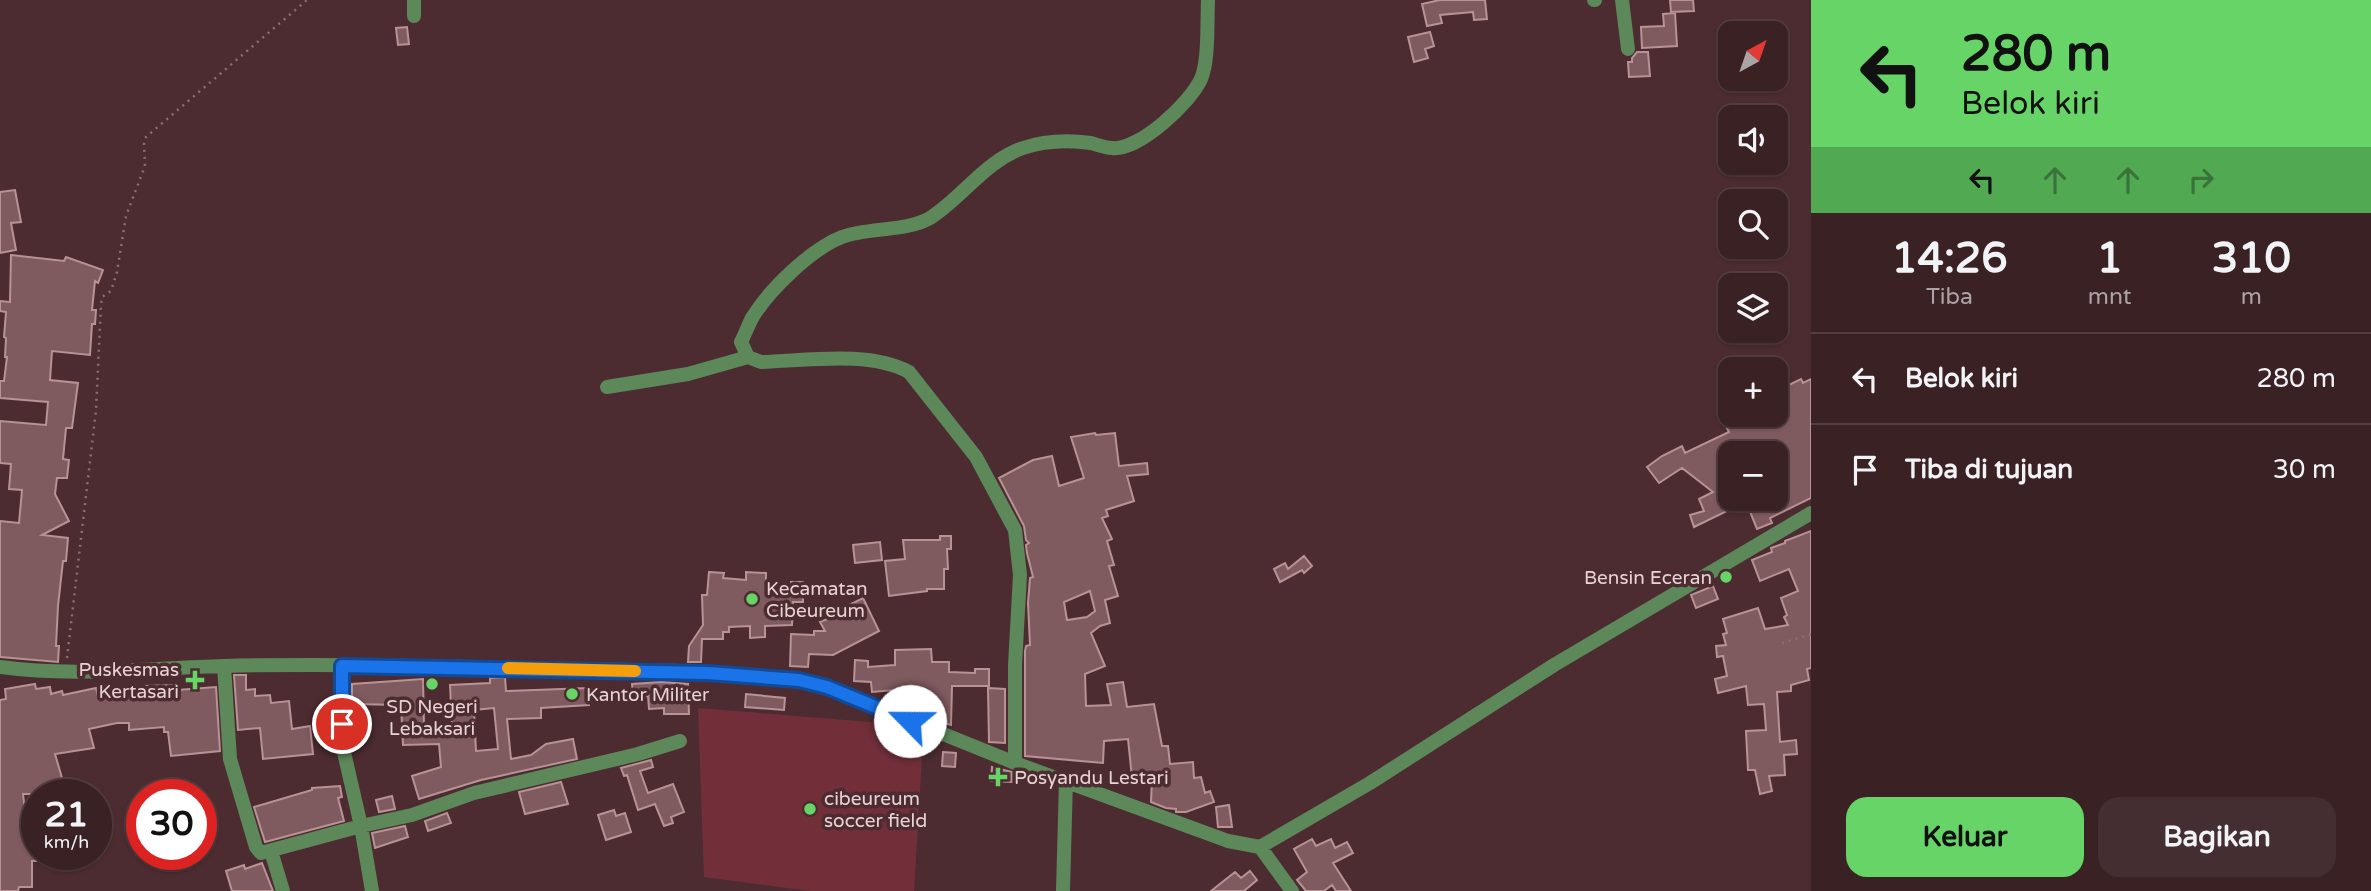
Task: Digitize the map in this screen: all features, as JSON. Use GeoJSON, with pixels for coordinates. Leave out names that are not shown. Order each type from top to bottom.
{"type":"FeatureCollection","features":[{"type":"Feature","properties":{"kind":"street"},"geometry":{"type":"LineString","coordinates":[[414,0],[414,16]]}},
{"type":"Feature","properties":{"kind":"street"},"geometry":{"type":"LineString","coordinates":[[748,357],[741,342],[760,307],[802,263],[843,236],[927,220],[998,162],[1023,148],[1047,142],[1089,143],[1119,148],[1148,134],[1187,102],[1202,78],[1208,0]]}},
{"type":"Feature","properties":{"kind":"street"},"geometry":{"type":"LineString","coordinates":[[1622,0],[1628,49]]}},
{"type":"Feature","properties":{"kind":"street"},"geometry":{"type":"LineString","coordinates":[[607,387],[688,374],[748,357],[761,362],[852,360],[899,366],[909,372],[976,457],[1014,530],[1020,575],[1015,763]]}},
{"type":"Feature","properties":{"kind":"street"},"geometry":{"type":"LineString","coordinates":[[0,667],[114,672],[224,666],[342,666],[708,673],[799,680],[837,691],[1015,763],[1228,841],[1260,847],[1370,783],[1554,665],[1811,513]]}},
{"type":"Feature","properties":{"kind":"street"},"geometry":{"type":"LineString","coordinates":[[224,666],[230,760],[256,847],[261,853],[412,815],[474,793],[638,754],[680,741]]}},
{"type":"Feature","properties":{"kind":"street"},"geometry":{"type":"LineString","coordinates":[[342,666],[343,748],[361,826],[372,891]]}},
{"type":"Feature","properties":{"kind":"street"},"geometry":{"type":"LineString","coordinates":[[1063,891],[1066,780]]}},
{"type":"Feature","properties":{"kind":"street"},"geometry":{"type":"LineString","coordinates":[[1260,847],[1292,891]]}},
{"type":"Feature","properties":{"kind":"street"},"geometry":{"type":"LineString","coordinates":[[271,851],[283,891]]}},
{"type":"Feature","properties":{"kind":"path"},"geometry":{"type":"LineString","coordinates":[[65,671],[96,410],[102,297],[111,291],[117,272],[126,216],[145,166],[146,136],[307,0]]}},
{"type":"Feature","properties":{"kind":"path"},"geometry":{"type":"LineString","coordinates":[[1782,643],[1811,634]]}},
{"type":"Feature","properties":{"kind":"shaded area","name":"cibeureum soccer field"},"geometry":{"type":"Polygon","coordinates":[[[698,708],[895,724],[923,741],[914,891],[810,891],[704,877],[698,708]]]}},
{"type":"Feature","properties":{"kind":"building"},"geometry":{"type":"Polygon","coordinates":[[[1440,0],[1485,0],[1487,19],[1474,20],[1473,12],[1440,15],[1442,23],[1427,26],[1422,4],[1440,0]]]}},
{"type":"Feature","properties":{"kind":"building"},"geometry":{"type":"Polygon","coordinates":[[[1670,0],[1693,0],[1694,11],[1671,12],[1670,0]]]}},
{"type":"Feature","properties":{"kind":"building"},"geometry":{"type":"Polygon","coordinates":[[[1675,13],[1677,46],[1642,48],[1641,27],[1664,26],[1663,14],[1675,13]]]}},
{"type":"Feature","properties":{"kind":"building"},"geometry":{"type":"Polygon","coordinates":[[[407,27],[409,44],[398,45],[396,28],[407,27]]]}},
{"type":"Feature","properties":{"kind":"building"},"geometry":{"type":"Polygon","coordinates":[[[1430,32],[1434,46],[1425,49],[1428,58],[1414,62],[1408,37],[1430,32]]]}},
{"type":"Feature","properties":{"kind":"building"},"geometry":{"type":"Polygon","coordinates":[[[1637,52],[1648,52],[1650,76],[1629,77],[1628,62],[1632,62],[1637,52]]]}},
{"type":"Feature","properties":{"kind":"building"},"geometry":{"type":"Polygon","coordinates":[[[15,190],[21,222],[11,223],[16,250],[0,253],[0,192],[15,190]]]}},
{"type":"Feature","properties":{"kind":"building"},"geometry":{"type":"Polygon","coordinates":[[[11,255],[64,261],[66,257],[103,270],[98,283],[95,281],[92,310],[96,310],[95,324],[92,324],[90,355],[52,351],[50,380],[78,383],[72,428],[66,428],[63,459],[69,460],[67,478],[57,478],[55,494],[69,521],[42,535],[68,538],[58,606],[58,662],[0,657],[0,521],[19,523],[22,490],[9,489],[11,464],[0,463],[0,421],[46,425],[48,402],[0,398],[0,381],[4,381],[7,357],[4,337],[6,312],[0,311],[0,301],[10,302],[11,255]]]}},
{"type":"Feature","properties":{"kind":"building"},"geometry":{"type":"Polygon","coordinates":[[[1801,379],[1803,383],[1811,379],[1811,498],[1788,509],[1788,441],[1718,441],[1718,511],[1727,511],[1694,527],[1690,515],[1704,511],[1699,499],[1713,492],[1682,468],[1659,483],[1647,467],[1682,446],[1685,453],[1729,432],[1726,427],[1788,427],[1788,386],[1801,379]]]}},
{"type":"Feature","properties":{"kind":"building"},"geometry":{"type":"Polygon","coordinates":[[[1115,433],[1119,466],[1147,463],[1148,474],[1127,476],[1134,501],[1106,510],[1108,516],[1102,518],[1112,539],[1107,541],[1114,565],[1109,566],[1118,596],[1105,600],[1110,623],[1091,633],[1105,666],[1085,674],[1086,706],[1111,705],[1107,684],[1123,682],[1127,707],[1154,704],[1162,746],[1168,746],[1170,764],[1193,762],[1194,778],[1201,777],[1205,793],[1210,791],[1214,802],[1186,812],[1176,812],[1176,809],[1151,802],[1152,777],[1132,778],[1128,739],[1104,741],[1103,763],[1025,756],[1025,651],[1026,646],[1030,645],[1028,603],[1030,578],[1033,577],[1024,526],[999,478],[1033,460],[1052,456],[1059,486],[1084,478],[1071,437],[1115,433]],[[1090,591],[1064,602],[1067,620],[1087,617],[1095,611],[1090,591]]]}},
{"type":"Feature","properties":{"kind":"building"},"geometry":{"type":"Polygon","coordinates":[[[1750,511],[1784,511],[1770,518],[1772,523],[1757,529],[1750,511]]]}},
{"type":"Feature","properties":{"kind":"building"},"geometry":{"type":"Polygon","coordinates":[[[1811,531],[1811,668],[1807,669],[1809,680],[1791,685],[1791,691],[1777,692],[1780,742],[1796,740],[1797,754],[1784,755],[1785,775],[1769,776],[1772,791],[1760,794],[1755,770],[1748,770],[1746,731],[1766,730],[1764,704],[1748,705],[1746,686],[1718,693],[1715,679],[1727,676],[1723,656],[1717,657],[1716,646],[1726,645],[1723,634],[1727,633],[1723,619],[1758,608],[1765,629],[1788,625],[1781,598],[1798,591],[1789,569],[1760,581],[1752,560],[1772,552],[1771,548],[1785,541],[1811,531]]]}},
{"type":"Feature","properties":{"kind":"building"},"geometry":{"type":"Polygon","coordinates":[[[940,536],[951,536],[951,549],[947,549],[948,569],[944,569],[944,589],[927,589],[889,596],[885,561],[905,559],[903,540],[940,540],[940,536]]]}},
{"type":"Feature","properties":{"kind":"building"},"geometry":{"type":"Polygon","coordinates":[[[880,542],[882,560],[855,563],[853,545],[880,542]]]}},
{"type":"Feature","properties":{"kind":"building"},"geometry":{"type":"Polygon","coordinates":[[[1304,556],[1312,566],[1304,573],[1302,570],[1280,582],[1274,569],[1285,563],[1288,569],[1304,556]]]}},
{"type":"Feature","properties":{"kind":"building"},"geometry":{"type":"Polygon","coordinates":[[[709,572],[724,573],[723,578],[746,580],[746,572],[766,573],[766,590],[791,588],[791,582],[803,582],[803,602],[793,602],[792,625],[765,626],[765,637],[750,638],[750,626],[729,627],[729,632],[723,632],[723,639],[702,639],[701,662],[688,662],[689,646],[703,625],[702,595],[707,595],[709,572]]]}},
{"type":"Feature","properties":{"kind":"building"},"geometry":{"type":"Polygon","coordinates":[[[1713,586],[1718,599],[1696,608],[1691,595],[1713,586]]]}},
{"type":"Feature","properties":{"kind":"building"},"geometry":{"type":"Polygon","coordinates":[[[863,598],[879,631],[833,655],[809,654],[808,667],[790,666],[791,634],[814,635],[814,631],[825,631],[820,622],[863,598]]]}},
{"type":"Feature","properties":{"kind":"building"},"geometry":{"type":"Polygon","coordinates":[[[931,649],[932,662],[949,662],[949,672],[975,673],[975,669],[989,669],[989,686],[952,686],[951,725],[937,721],[938,706],[900,706],[895,704],[895,690],[872,692],[871,682],[854,681],[855,660],[868,661],[868,667],[895,665],[895,650],[931,649]]]}},
{"type":"Feature","properties":{"kind":"building"},"geometry":{"type":"Polygon","coordinates":[[[234,675],[246,675],[246,690],[255,689],[255,696],[270,695],[271,703],[289,701],[292,729],[310,726],[313,754],[263,759],[260,728],[238,730],[234,675]]]}},
{"type":"Feature","properties":{"kind":"building"},"geometry":{"type":"Polygon","coordinates":[[[505,677],[506,691],[588,688],[589,705],[541,708],[541,718],[507,719],[511,759],[531,755],[546,744],[573,739],[577,759],[481,780],[419,799],[412,776],[441,767],[439,744],[403,745],[401,705],[352,704],[352,684],[423,679],[424,725],[452,726],[450,685],[490,683],[490,678],[505,677]],[[494,708],[474,710],[476,751],[498,749],[494,708]]]}},
{"type":"Feature","properties":{"kind":"building"},"geometry":{"type":"Polygon","coordinates":[[[35,684],[36,689],[50,687],[51,694],[62,691],[63,695],[96,688],[98,697],[132,693],[131,687],[176,685],[177,690],[216,687],[220,751],[171,756],[168,732],[164,732],[164,727],[129,730],[129,723],[117,723],[89,729],[94,748],[55,754],[62,779],[21,779],[21,870],[32,870],[32,887],[19,887],[18,891],[0,891],[0,700],[6,699],[5,689],[35,684]]]}},
{"type":"Feature","properties":{"kind":"building"},"geometry":{"type":"Polygon","coordinates":[[[632,684],[688,684],[689,714],[664,714],[664,708],[649,709],[648,696],[633,697],[632,684]]]}},
{"type":"Feature","properties":{"kind":"building"},"geometry":{"type":"Polygon","coordinates":[[[988,688],[1005,689],[1005,743],[989,742],[988,688]]]}},
{"type":"Feature","properties":{"kind":"building"},"geometry":{"type":"Polygon","coordinates":[[[746,694],[785,698],[784,710],[745,707],[746,694]]]}},
{"type":"Feature","properties":{"kind":"building"},"geometry":{"type":"Polygon","coordinates":[[[943,752],[956,753],[955,767],[942,766],[943,752]]]}},
{"type":"Feature","properties":{"kind":"building"},"geometry":{"type":"Polygon","coordinates":[[[651,760],[653,767],[640,771],[648,793],[673,784],[684,812],[671,817],[673,823],[664,826],[655,804],[638,810],[627,775],[624,776],[621,768],[651,760]]]}},
{"type":"Feature","properties":{"kind":"building"},"geometry":{"type":"Polygon","coordinates":[[[992,767],[1012,772],[1012,782],[991,781],[992,767]]]}},
{"type":"Feature","properties":{"kind":"building"},"geometry":{"type":"Polygon","coordinates":[[[561,782],[568,804],[525,814],[519,792],[561,782]]]}},
{"type":"Feature","properties":{"kind":"building"},"geometry":{"type":"Polygon","coordinates":[[[340,786],[342,797],[338,798],[344,821],[265,842],[254,807],[312,788],[340,786]]]}},
{"type":"Feature","properties":{"kind":"building"},"geometry":{"type":"Polygon","coordinates":[[[392,796],[395,809],[379,812],[376,800],[392,796]]]}},
{"type":"Feature","properties":{"kind":"building"},"geometry":{"type":"Polygon","coordinates":[[[1229,805],[1232,827],[1218,827],[1216,807],[1229,805]]]}},
{"type":"Feature","properties":{"kind":"building"},"geometry":{"type":"Polygon","coordinates":[[[614,810],[616,816],[625,813],[631,832],[606,840],[598,815],[614,810]]]}},
{"type":"Feature","properties":{"kind":"building"},"geometry":{"type":"Polygon","coordinates":[[[447,813],[451,823],[428,831],[425,821],[447,813]]]}},
{"type":"Feature","properties":{"kind":"building"},"geometry":{"type":"Polygon","coordinates":[[[405,826],[408,837],[375,848],[372,833],[405,826]]]}},
{"type":"Feature","properties":{"kind":"building"},"geometry":{"type":"Polygon","coordinates":[[[1312,839],[1316,846],[1331,839],[1335,848],[1347,842],[1353,853],[1333,863],[1351,891],[1336,891],[1332,885],[1324,891],[1306,891],[1297,880],[1307,872],[1294,849],[1312,839]]]}},
{"type":"Feature","properties":{"kind":"building"},"geometry":{"type":"Polygon","coordinates":[[[262,863],[273,891],[232,891],[226,871],[244,865],[245,869],[262,863]]]}},
{"type":"Feature","properties":{"kind":"building"},"geometry":{"type":"Polygon","coordinates":[[[1250,871],[1257,880],[1244,891],[1211,891],[1235,872],[1241,878],[1250,871]]]}},
{"type":"Feature","properties":{"kind":"slow traffic"},"geometry":{"type":"LineString","coordinates":[[508,668],[635,671]]}},
{"type":"Feature","properties":{"kind":"place","name":"Bensin Eceran"},"geometry":{"type":"Point","coordinates":[1726,577]}},
{"type":"Feature","properties":{"kind":"place","name":"Kecamatan Cibeureum"},"geometry":{"type":"Point","coordinates":[752,599]}},
{"type":"Feature","properties":{"kind":"place","name":"Puskesmas Kertasari"},"geometry":{"type":"Point","coordinates":[195,680]}},
{"type":"Feature","properties":{"kind":"place","name":"SD Negeri Lebaksari"},"geometry":{"type":"Point","coordinates":[432,684]}},
{"type":"Feature","properties":{"kind":"place","name":"Kantor Militer"},"geometry":{"type":"Point","coordinates":[572,694]}},
{"type":"Feature","properties":{"kind":"place","name":"Posyandu Lestari"},"geometry":{"type":"Point","coordinates":[998,777]}},
{"type":"Feature","properties":{"kind":"place","name":"cibeureum soccer field"},"geometry":{"type":"Point","coordinates":[810,809]}},
{"type":"Feature","properties":{"kind":"route"},"geometry":{"type":"LineString","coordinates":[[342,724],[342,666],[708,673],[799,680],[827,687],[910,721]]}}]}
